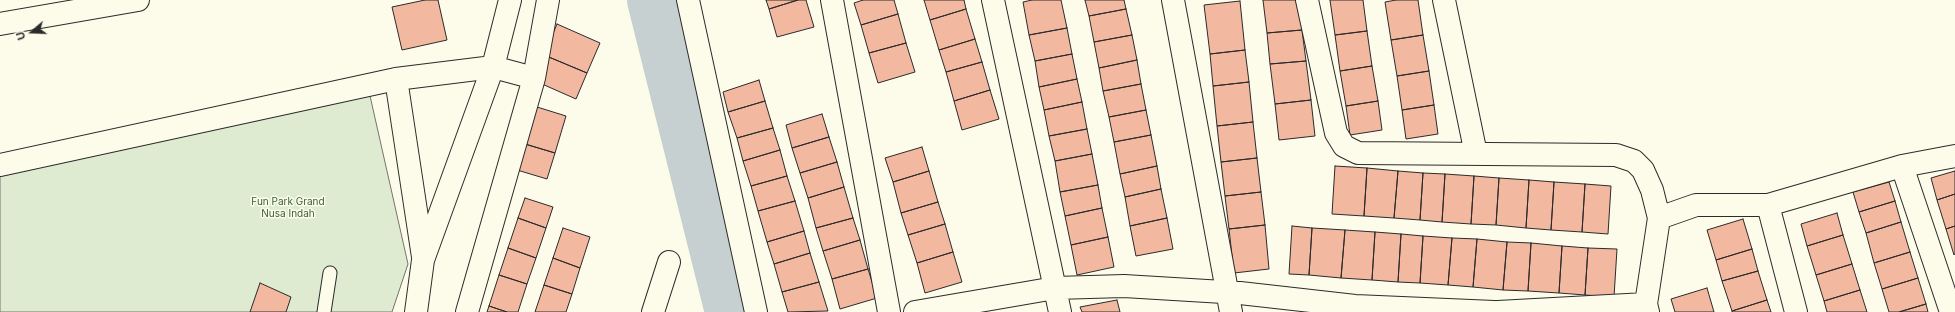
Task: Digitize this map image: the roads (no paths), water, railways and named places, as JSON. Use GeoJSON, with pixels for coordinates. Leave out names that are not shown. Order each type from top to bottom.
{"type":"FeatureCollection","features":[{"type":"Feature","properties":{"kind":"street"},"geometry":{"type":"LineString","coordinates":[[416,312],[423,260],[494,67],[510,0]]}},
{"type":"Feature","properties":{"kind":"street"},"geometry":{"type":"LineString","coordinates":[[467,312],[534,78],[548,0]]}},
{"type":"Feature","properties":{"kind":"street"},"geometry":{"type":"LineString","coordinates":[[688,0],[756,312]]}},
{"type":"Feature","properties":{"kind":"street"},"geometry":{"type":"LineString","coordinates":[[832,0],[888,312]]}},
{"type":"Feature","properties":{"kind":"street"},"geometry":{"type":"LineString","coordinates":[[993,0],[1060,312]]}},
{"type":"Feature","properties":{"kind":"street"},"geometry":{"type":"LineString","coordinates":[[1173,0],[1229,302]]}},
{"type":"Feature","properties":{"kind":"street"},"geometry":{"type":"LineString","coordinates":[[1307,0],[1336,132],[1344,146],[1358,153],[1616,155],[1634,161],[1643,170],[1652,190],[1659,218],[1647,308],[1498,312]]}},
{"type":"Feature","properties":{"kind":"street"},"geometry":{"type":"LineString","coordinates":[[1444,0],[1476,154]]}},
{"type":"Feature","properties":{"kind":"street"},"geometry":{"type":"LineString","coordinates":[[0,24],[128,1]]}},
{"type":"Feature","properties":{"kind":"street"},"geometry":{"type":"LineString","coordinates":[[0,165],[396,79],[494,67],[534,78]]}},
{"type":"Feature","properties":{"kind":"street"},"geometry":{"type":"LineString","coordinates":[[396,79],[423,260]]}},
{"type":"Feature","properties":{"kind":"street"},"geometry":{"type":"LineString","coordinates":[[1659,218],[1696,205],[1768,205],[1902,166],[1955,156]]}},
{"type":"Feature","properties":{"kind":"street"},"geometry":{"type":"LineString","coordinates":[[1902,166],[1951,312]]}},
{"type":"Feature","properties":{"kind":"street"},"geometry":{"type":"LineString","coordinates":[[1768,205],[1796,312]]}},
{"type":"Feature","properties":{"kind":"street"},"geometry":{"type":"LineString","coordinates":[[652,312],[669,262]]}},
{"type":"Feature","properties":{"kind":"street"},"geometry":{"type":"LineString","coordinates":[[915,312],[1055,288],[1124,286],[1229,302],[1356,309],[1494,312]]}},
{"type":"Feature","properties":{"kind":"lane"},"geometry":{"type":"LineString","coordinates":[[324,312],[330,273]]}},
{"type":"Feature","properties":{"kind":"waterway"},"geometry":{"type":"LineString","coordinates":[[654,0],[732,312]]}},
{"type":"Feature","properties":{"kind":"park label","name":"Fun Park Grand Nusa Indah"},"geometry":{"type":"Point","coordinates":[288,208]}}]}
